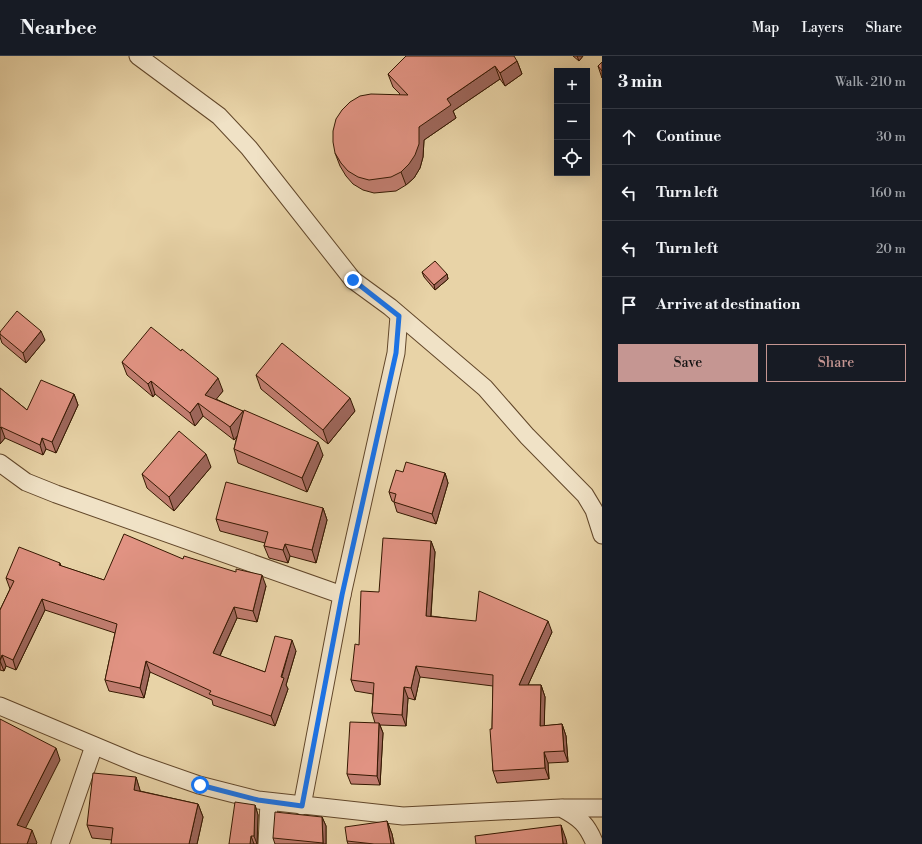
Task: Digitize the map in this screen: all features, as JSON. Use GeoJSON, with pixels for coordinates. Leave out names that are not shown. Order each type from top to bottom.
{"type":"FeatureCollection","features":[{"type":"Feature","properties":{"kind":"street"},"geometry":{"type":"LineString","coordinates":[[138,56],[219,116],[249,148],[353,280],[399,316],[485,388],[527,436],[585,496],[594,510],[600,524]]}},
{"type":"Feature","properties":{"kind":"street"},"geometry":{"type":"LineString","coordinates":[[302,806],[342,595],[396,353],[399,316]]}},
{"type":"Feature","properties":{"kind":"street"},"geometry":{"type":"LineString","coordinates":[[0,463],[26,482],[56,494],[342,595]]}},
{"type":"Feature","properties":{"kind":"street"},"geometry":{"type":"LineString","coordinates":[[0,706],[94,746],[200,785],[269,802],[403,816],[561,808],[602,808]]}},
{"type":"Feature","properties":{"kind":"street"},"geometry":{"type":"LineString","coordinates":[[60,844],[94,746]]}},
{"type":"Feature","properties":{"kind":"street"},"geometry":{"type":"LineString","coordinates":[[267,844],[269,802]]}},
{"type":"Feature","properties":{"kind":"street"},"geometry":{"type":"LineString","coordinates":[[561,808],[578,817],[589,829],[595,844]]}},
{"type":"Feature","properties":{"kind":"building"},"geometry":{"type":"Polygon","coordinates":[[[406,56],[514,56],[517,61],[500,73],[495,66],[447,99],[451,105],[419,127],[419,144],[415,155],[401,172],[391,177],[369,180],[358,177],[348,171],[335,153],[333,131],[336,119],[350,102],[360,96],[371,94],[408,95],[388,74],[406,56]]]}},
{"type":"Feature","properties":{"kind":"building"},"geometry":{"type":"Polygon","coordinates":[[[602,62],[602,71],[598,66],[602,62]]]}},
{"type":"Feature","properties":{"kind":"building"},"geometry":{"type":"Polygon","coordinates":[[[435,261],[447,274],[434,285],[422,272],[435,261]]]}},
{"type":"Feature","properties":{"kind":"building"},"geometry":{"type":"Polygon","coordinates":[[[17,311],[41,331],[23,353],[0,334],[17,311]]]}},
{"type":"Feature","properties":{"kind":"building"},"geometry":{"type":"Polygon","coordinates":[[[151,327],[181,351],[182,349],[218,378],[205,395],[243,411],[230,427],[198,403],[190,413],[151,381],[148,384],[122,362],[151,327]]]}},
{"type":"Feature","properties":{"kind":"building"},"geometry":{"type":"Polygon","coordinates":[[[282,343],[350,398],[323,430],[256,375],[282,343]]]}},
{"type":"Feature","properties":{"kind":"building"},"geometry":{"type":"Polygon","coordinates":[[[41,380],[74,394],[52,442],[42,438],[40,445],[1,427],[0,428],[0,388],[27,410],[41,380]]]}},
{"type":"Feature","properties":{"kind":"building"},"geometry":{"type":"Polygon","coordinates":[[[244,410],[318,442],[302,478],[234,449],[244,410]]]}},
{"type":"Feature","properties":{"kind":"building"},"geometry":{"type":"Polygon","coordinates":[[[179,431],[206,454],[169,497],[142,474],[179,431]]]}},
{"type":"Feature","properties":{"kind":"building"},"geometry":{"type":"Polygon","coordinates":[[[406,462],[445,473],[432,514],[394,502],[396,494],[389,492],[396,470],[403,472],[406,462]]]}},
{"type":"Feature","properties":{"kind":"building"},"geometry":{"type":"Polygon","coordinates":[[[226,482],[323,508],[312,550],[285,544],[283,550],[264,546],[268,532],[216,519],[226,482]]]}},
{"type":"Feature","properties":{"kind":"building"},"geometry":{"type":"Polygon","coordinates":[[[124,534],[183,559],[184,556],[236,572],[236,569],[262,575],[253,611],[234,607],[213,653],[265,672],[275,636],[292,640],[281,677],[284,678],[271,716],[209,694],[211,691],[146,661],[140,688],[105,680],[117,624],[42,599],[13,660],[2,655],[0,660],[0,610],[14,581],[6,578],[19,547],[60,563],[59,565],[104,580],[124,534]]]}},
{"type":"Feature","properties":{"kind":"building"},"geometry":{"type":"Polygon","coordinates":[[[383,538],[431,541],[426,616],[476,621],[479,591],[548,621],[519,685],[541,685],[540,726],[562,724],[564,751],[544,752],[545,768],[493,771],[490,729],[492,729],[493,675],[416,666],[411,688],[404,687],[402,715],[372,713],[374,683],[351,680],[355,644],[359,645],[361,591],[379,592],[383,538]]]}},
{"type":"Feature","properties":{"kind":"building"},"geometry":{"type":"Polygon","coordinates":[[[0,719],[56,748],[17,825],[32,830],[27,844],[0,844],[0,719]]]}},
{"type":"Feature","properties":{"kind":"building"},"geometry":{"type":"Polygon","coordinates":[[[350,722],[379,723],[377,776],[347,774],[350,722]]]}},
{"type":"Feature","properties":{"kind":"building"},"geometry":{"type":"Polygon","coordinates":[[[93,773],[136,777],[134,790],[198,804],[189,844],[111,844],[113,828],[87,825],[93,773]]]}},
{"type":"Feature","properties":{"kind":"building"},"geometry":{"type":"Polygon","coordinates":[[[235,802],[255,805],[254,836],[251,836],[250,844],[229,844],[235,802]]]}},
{"type":"Feature","properties":{"kind":"building"},"geometry":{"type":"Polygon","coordinates":[[[275,812],[322,817],[323,843],[273,838],[275,812]]]}},
{"type":"Feature","properties":{"kind":"building"},"geometry":{"type":"Polygon","coordinates":[[[387,821],[391,844],[347,841],[345,827],[387,821]]]}},
{"type":"Feature","properties":{"kind":"building"},"geometry":{"type":"Polygon","coordinates":[[[561,825],[563,844],[476,844],[475,836],[561,825]]]}},
{"type":"Feature","properties":{"kind":"route"},"geometry":{"type":"LineString","coordinates":[[200,785],[258,800],[302,806],[342,595],[396,353],[399,316],[390,307],[353,280]]}}]}
